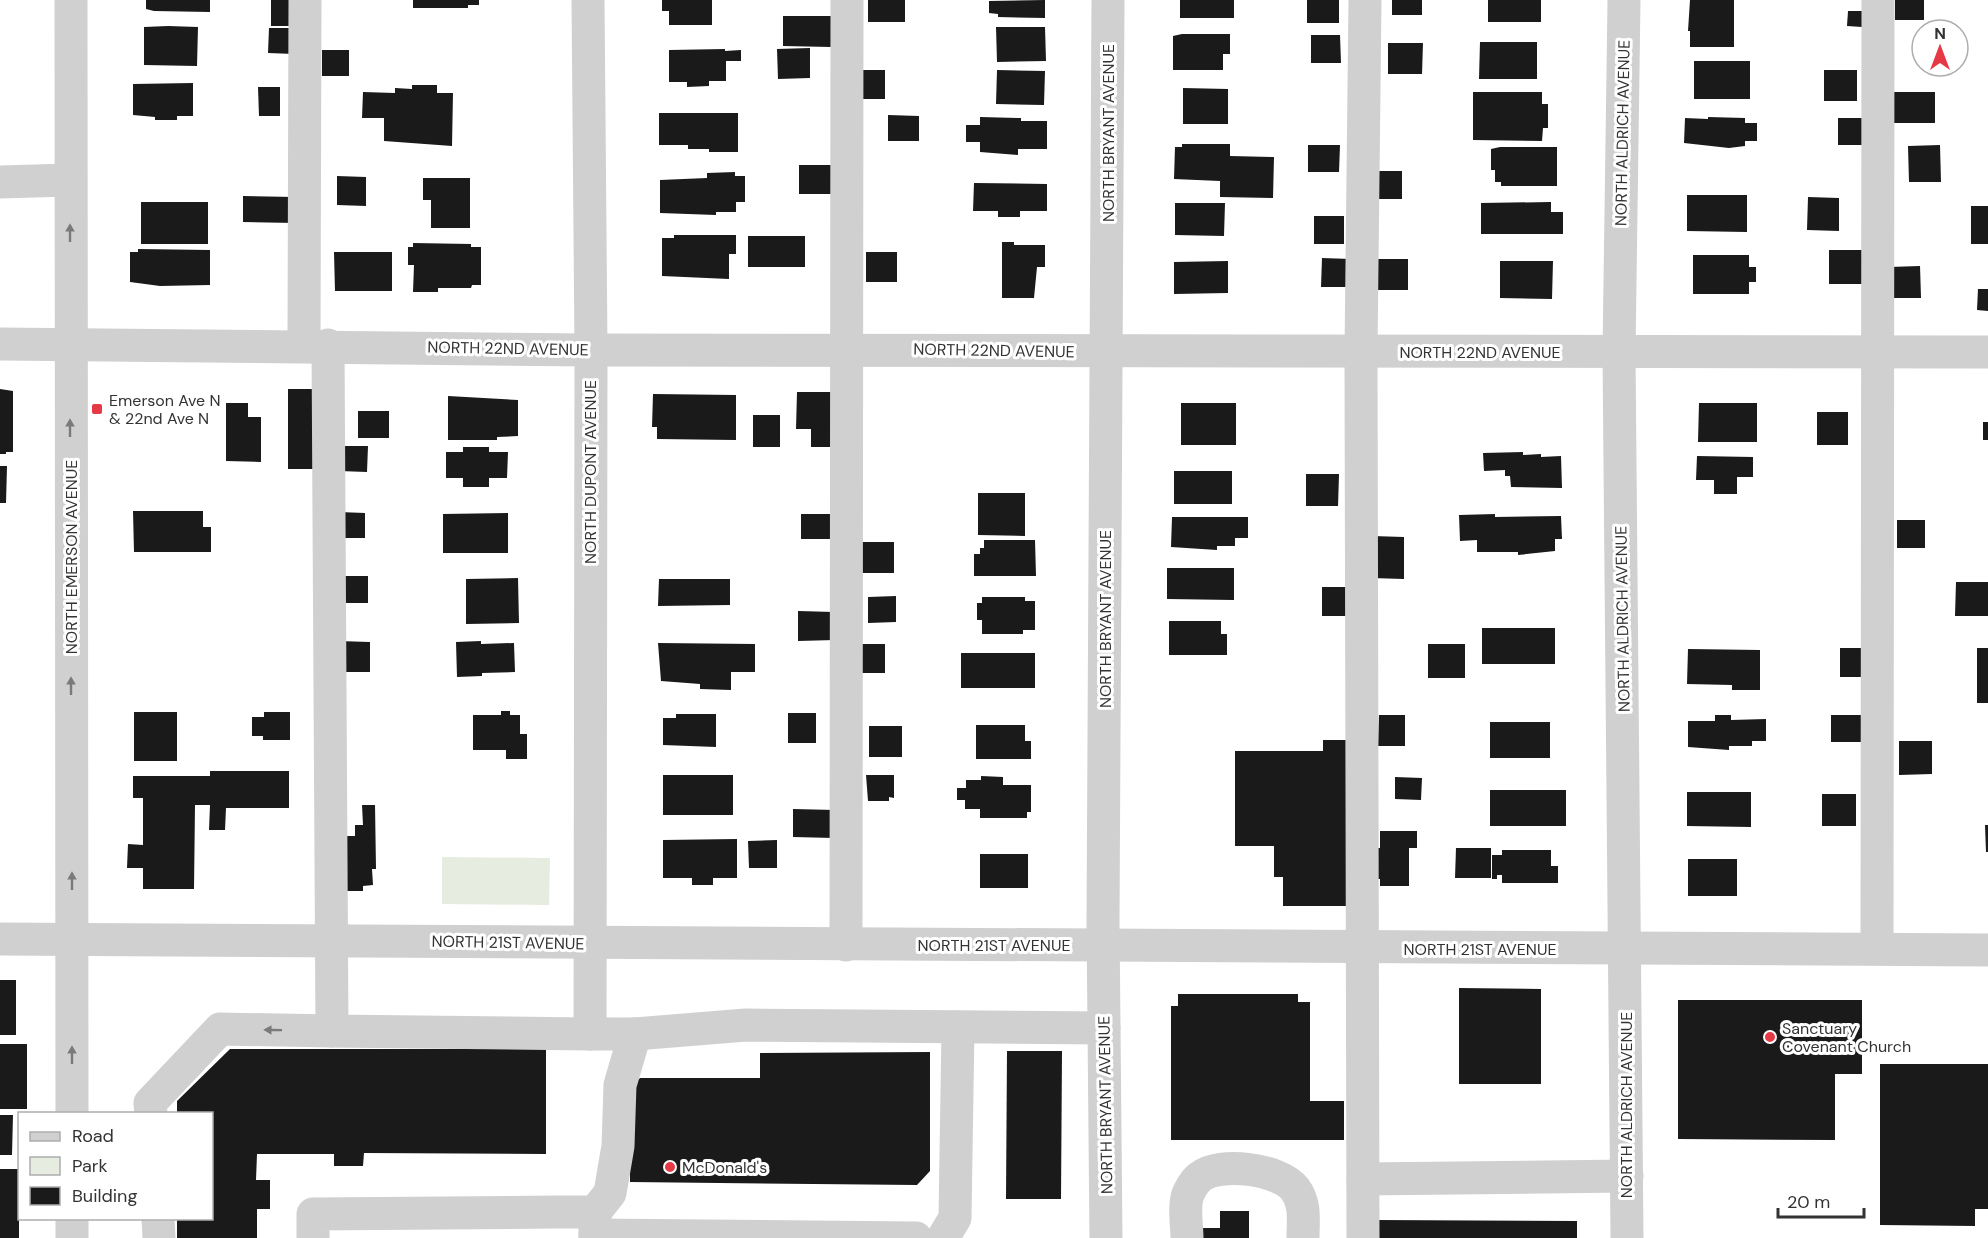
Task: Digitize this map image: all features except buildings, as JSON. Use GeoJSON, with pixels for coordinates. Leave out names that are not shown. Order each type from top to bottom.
{"type":"FeatureCollection","features":[{"type":"Feature","properties":{"kind":"street","name":"NORTH EMERSON AVENUE"},"geometry":{"type":"LineString","coordinates":[[71,0],[72,1112]]}},
{"type":"Feature","properties":{"kind":"street"},"geometry":{"type":"LineString","coordinates":[[305,0],[316,345],[332,1031]]}},
{"type":"Feature","properties":{"kind":"street","name":"NORTH DUPONT AVENUE"},"geometry":{"type":"LineString","coordinates":[[588,0],[591,350],[590,1034]]}},
{"type":"Feature","properties":{"kind":"street"},"geometry":{"type":"LineString","coordinates":[[846,945],[847,0]]}},
{"type":"Feature","properties":{"kind":"street","name":"NORTH BRYANT AVENUE"},"geometry":{"type":"LineString","coordinates":[[1107,1238],[1102,946],[1108,0]]}},
{"type":"Feature","properties":{"kind":"street"},"geometry":{"type":"LineString","coordinates":[[1363,1238],[1361,352],[1365,0]]}},
{"type":"Feature","properties":{"kind":"street","name":"NORTH ALDRICH AVENUE"},"geometry":{"type":"LineString","coordinates":[[1624,0],[1619,353],[1627,1238]]}},
{"type":"Feature","properties":{"kind":"street"},"geometry":{"type":"LineString","coordinates":[[1877,948],[1878,0]]}},
{"type":"Feature","properties":{"kind":"street"},"geometry":{"type":"LineString","coordinates":[[0,182],[70,180]]}},
{"type":"Feature","properties":{"kind":"street","name":"NORTH 22ND AVENUE"},"geometry":{"type":"LineString","coordinates":[[0,344],[316,345],[591,350],[1988,352]]}},
{"type":"Feature","properties":{"kind":"street","name":"NORTH 21ST AVENUE"},"geometry":{"type":"LineString","coordinates":[[0,939],[1988,950]]}},
{"type":"Feature","properties":{"kind":"street"},"geometry":{"type":"LineString","coordinates":[[151,1112],[150,1103],[220,1029],[635,1034],[746,1025],[1104,1028]]}},
{"type":"Feature","properties":{"kind":"street"},"geometry":{"type":"LineString","coordinates":[[943,1238],[955,1218],[958,1027]]}},
{"type":"Feature","properties":{"kind":"street"},"geometry":{"type":"LineString","coordinates":[[595,1228],[610,1193],[618,1146],[620,1085],[635,1034]]}},
{"type":"Feature","properties":{"kind":"street"},"geometry":{"type":"LineString","coordinates":[[1187,1238],[1187,1194],[1200,1177],[1214,1171],[1251,1170],[1278,1175],[1294,1188],[1303,1205],[1303,1238]]}},
{"type":"Feature","properties":{"kind":"street"},"geometry":{"type":"LineString","coordinates":[[1363,1179],[1627,1176]]}},
{"type":"Feature","properties":{"kind":"street"},"geometry":{"type":"LineString","coordinates":[[313,1238],[313,1214],[595,1228],[916,1238]]}},
{"type":"Feature","properties":{"kind":"street"},"geometry":{"type":"LineString","coordinates":[[72,1220],[72,1238]]}},
{"type":"Feature","properties":{"kind":"street"},"geometry":{"type":"LineString","coordinates":[[158,1220],[159,1238]]}},
{"type":"Feature","properties":{"kind":"green space"},"geometry":{"type":"Polygon","coordinates":[[[442,857],[550,858],[549,905],[442,904],[442,857]]]}},
{"type":"Feature","properties":{"kind":"place","name":"Emerson Ave N & 22nd Ave N"},"geometry":{"type":"Point","coordinates":[97,409]}},
{"type":"Feature","properties":{"kind":"place","name":"Sanctuary Covenant Church"},"geometry":{"type":"Point","coordinates":[1770,1037]}},
{"type":"Feature","properties":{"kind":"place","name":"McDonald's"},"geometry":{"type":"Point","coordinates":[670,1167]}}]}
